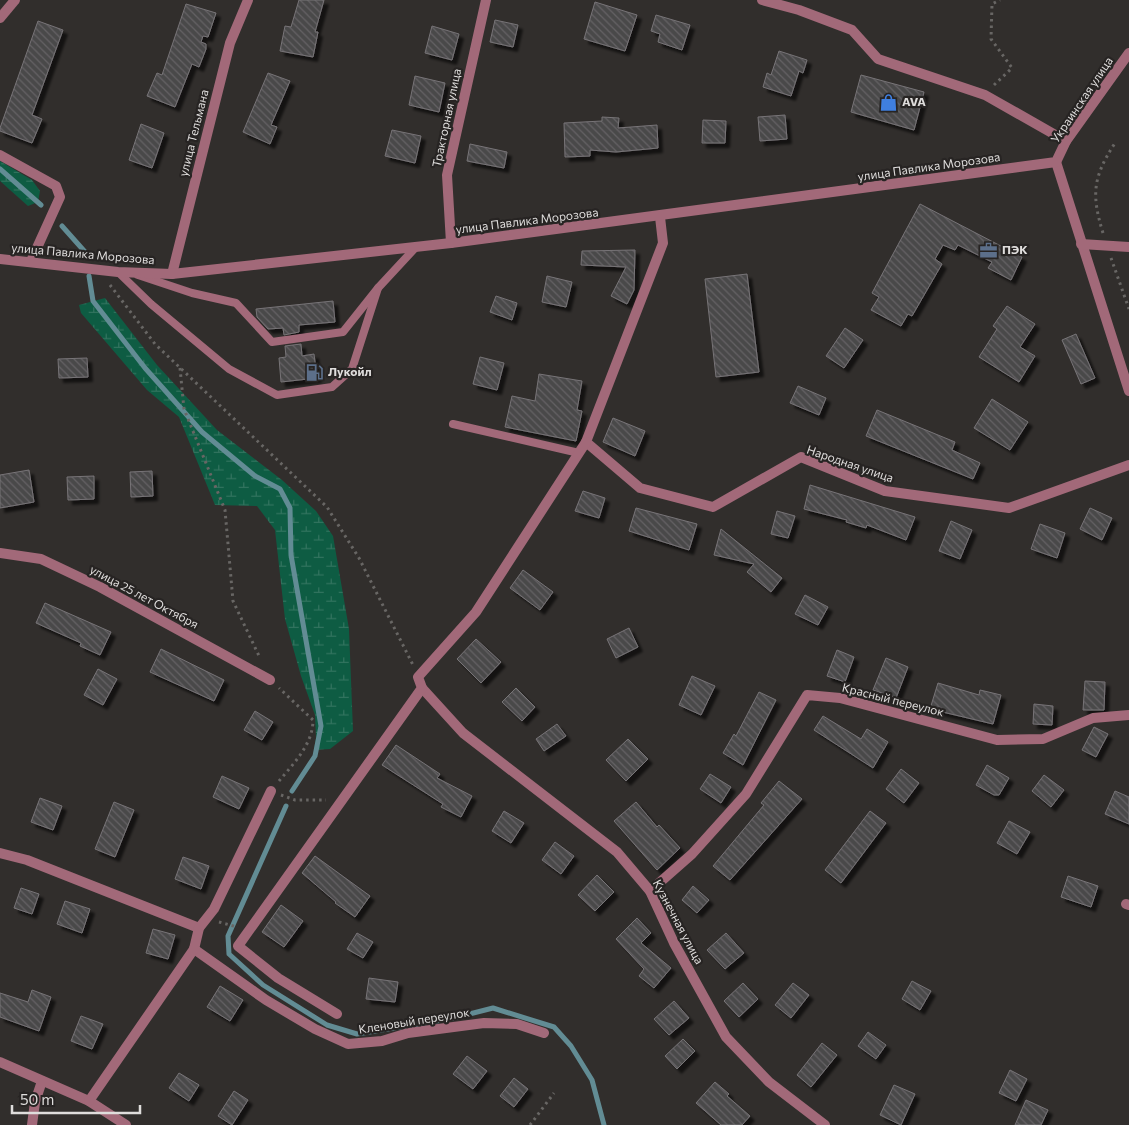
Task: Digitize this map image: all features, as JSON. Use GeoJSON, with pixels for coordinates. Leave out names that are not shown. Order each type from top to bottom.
{"type":"FeatureCollection","features":[{"type":"Feature","properties":{"kind":"street"},"geometry":{"type":"LineString","coordinates":[[0,18],[15,0]]}},
{"type":"Feature","properties":{"kind":"street","name":"улица Тельмана"},"geometry":{"type":"LineString","coordinates":[[172,274],[230,42],[248,0]]}},
{"type":"Feature","properties":{"kind":"street","name":"Тракторная улица"},"geometry":{"type":"LineString","coordinates":[[451,243],[447,175],[486,0]]}},
{"type":"Feature","properties":{"kind":"street"},"geometry":{"type":"LineString","coordinates":[[762,0],[799,10],[852,30],[878,59],[985,95],[1066,142]]}},
{"type":"Feature","properties":{"kind":"street","name":"Украинская улица"},"geometry":{"type":"LineString","coordinates":[[1056,162],[1066,142],[1129,52]]}},
{"type":"Feature","properties":{"kind":"street"},"geometry":{"type":"LineString","coordinates":[[0,155],[56,186],[60,196],[31,261]]}},
{"type":"Feature","properties":{"kind":"street"},"geometry":{"type":"LineString","coordinates":[[1056,162],[1080,244],[1129,391]]}},
{"type":"Feature","properties":{"kind":"street","name":"улица Павлика Морозова"},"geometry":{"type":"LineString","coordinates":[[0,258],[134,274],[172,274],[451,243],[660,217],[1056,162]]}},
{"type":"Feature","properties":{"kind":"street"},"geometry":{"type":"LineString","coordinates":[[337,1014],[278,978],[238,946],[422,688],[418,677],[476,612],[586,442],[663,243],[660,217]]}},
{"type":"Feature","properties":{"kind":"street"},"geometry":{"type":"LineString","coordinates":[[1080,244],[1129,247]]}},
{"type":"Feature","properties":{"kind":"street","name":"Народная улица"},"geometry":{"type":"LineString","coordinates":[[586,442],[640,488],[713,507],[800,457],[884,491],[1010,508],[1129,465]]}},
{"type":"Feature","properties":{"kind":"street","name":"улица 25 лет Октября"},"geometry":{"type":"LineString","coordinates":[[0,553],[41,559],[100,587],[270,680]]}},
{"type":"Feature","properties":{"kind":"street","name":"Кузнечная улица"},"geometry":{"type":"LineString","coordinates":[[422,688],[462,733],[616,852],[650,891],[674,943],[726,1038],[769,1082],[825,1125]]}},
{"type":"Feature","properties":{"kind":"street","name":"Красный переулок"},"geometry":{"type":"LineString","coordinates":[[650,891],[692,854],[746,794],[807,695],[840,698],[998,740],[1043,739],[1093,718],[1129,715]]}},
{"type":"Feature","properties":{"kind":"street"},"geometry":{"type":"LineString","coordinates":[[89,1101],[194,949],[199,928],[214,909],[271,791]]}},
{"type":"Feature","properties":{"kind":"street"},"geometry":{"type":"LineString","coordinates":[[0,852],[27,860],[199,928]]}},
{"type":"Feature","properties":{"kind":"street","name":"Кленовый переулок"},"geometry":{"type":"LineString","coordinates":[[194,949],[282,1010],[315,1030],[348,1044],[382,1041],[408,1033],[484,1023],[517,1024],[544,1033]]}},
{"type":"Feature","properties":{"kind":"street"},"geometry":{"type":"LineString","coordinates":[[0,1062],[89,1101],[126,1125]]}},
{"type":"Feature","properties":{"kind":"street"},"geometry":{"type":"LineString","coordinates":[[32,1125],[35,1102],[42,1081]]}},
{"type":"Feature","properties":{"kind":"lane"},"geometry":{"type":"LineString","coordinates":[[134,274],[192,293],[236,303],[272,342],[343,332],[378,288],[416,247]]}},
{"type":"Feature","properties":{"kind":"lane"},"geometry":{"type":"LineString","coordinates":[[118,272],[151,304],[229,369],[277,395],[332,387],[352,369],[378,288]]}},
{"type":"Feature","properties":{"kind":"lane"},"geometry":{"type":"LineString","coordinates":[[452,424],[579,453]]}},
{"type":"Feature","properties":{"kind":"path"},"geometry":{"type":"LineString","coordinates":[[985,95],[1012,68],[991,39],[992,4],[1000,0]]}},
{"type":"Feature","properties":{"kind":"path"},"geometry":{"type":"LineString","coordinates":[[1115,143],[1100,165],[1095,182],[1097,214],[1129,309]]}},
{"type":"Feature","properties":{"kind":"path"},"geometry":{"type":"LineString","coordinates":[[100,270],[155,344],[327,507],[359,558],[418,677]]}},
{"type":"Feature","properties":{"kind":"path"},"geometry":{"type":"LineString","coordinates":[[180,368],[184,410],[225,510],[233,601],[270,680],[313,720],[313,732],[301,755],[271,791],[295,800],[342,800]]}},
{"type":"Feature","properties":{"kind":"path"},"geometry":{"type":"LineString","coordinates":[[225,923],[241,928]]}},
{"type":"Feature","properties":{"kind":"path"},"geometry":{"type":"LineString","coordinates":[[530,1125],[554,1093]]}},
{"type":"Feature","properties":{"kind":"green space"},"geometry":{"type":"Polygon","coordinates":[[[0,161],[32,180],[40,191],[38,202],[28,206],[0,181],[0,161]]]}},
{"type":"Feature","properties":{"kind":"green space"},"geometry":{"type":"Polygon","coordinates":[[[105,298],[157,365],[217,430],[282,480],[316,511],[333,536],[349,629],[353,731],[330,749],[314,750],[316,738],[315,715],[301,676],[285,619],[275,530],[257,506],[215,505],[179,417],[147,390],[81,313],[79,305],[105,298]]]}},
{"type":"Feature","properties":{"kind":"building"},"geometry":{"type":"Polygon","coordinates":[[[299,0],[324,0],[315,32],[318,32],[313,57],[280,51],[285,26],[291,27],[299,0]]]}},
{"type":"Feature","properties":{"kind":"building"},"geometry":{"type":"Polygon","coordinates":[[[595,2],[637,15],[625,51],[584,39],[595,2]]]}},
{"type":"Feature","properties":{"kind":"building"},"geometry":{"type":"Polygon","coordinates":[[[186,4],[216,13],[208,37],[203,36],[201,42],[206,44],[206,49],[199,67],[192,64],[175,107],[147,96],[157,73],[162,75],[186,4]]]}},
{"type":"Feature","properties":{"kind":"building"},"geometry":{"type":"Polygon","coordinates":[[[656,15],[690,25],[682,50],[658,42],[660,34],[651,31],[656,15]]]}},
{"type":"Feature","properties":{"kind":"building"},"geometry":{"type":"Polygon","coordinates":[[[495,20],[518,25],[513,47],[490,42],[495,20]]]}},
{"type":"Feature","properties":{"kind":"building"},"geometry":{"type":"Polygon","coordinates":[[[38,21],[63,30],[32,115],[42,119],[32,143],[0,131],[0,128],[38,21]]]}},
{"type":"Feature","properties":{"kind":"building"},"geometry":{"type":"Polygon","coordinates":[[[432,26],[459,34],[452,60],[425,53],[432,26]]]}},
{"type":"Feature","properties":{"kind":"building"},"geometry":{"type":"Polygon","coordinates":[[[779,51],[807,60],[803,73],[799,71],[791,96],[763,87],[767,73],[771,75],[779,51]]]}},
{"type":"Feature","properties":{"kind":"building"},"geometry":{"type":"Polygon","coordinates":[[[268,73],[290,81],[271,125],[277,127],[270,144],[243,132],[268,73]]]}},
{"type":"Feature","properties":{"kind":"building","name":"AVA"},"geometry":{"type":"Polygon","coordinates":[[[861,75],[924,92],[914,130],[851,112],[861,75]]]}},
{"type":"Feature","properties":{"kind":"building"},"geometry":{"type":"Polygon","coordinates":[[[415,76],[445,83],[439,112],[409,105],[415,76]]]}},
{"type":"Feature","properties":{"kind":"building"},"geometry":{"type":"Polygon","coordinates":[[[785,115],[787,139],[760,141],[758,117],[785,115]]]}},
{"type":"Feature","properties":{"kind":"building"},"geometry":{"type":"Polygon","coordinates":[[[602,117],[619,118],[618,128],[657,125],[658,148],[616,152],[590,150],[590,156],[565,157],[564,123],[602,121],[602,117]]]}},
{"type":"Feature","properties":{"kind":"building"},"geometry":{"type":"Polygon","coordinates":[[[703,120],[726,121],[725,143],[702,143],[703,120]]]}},
{"type":"Feature","properties":{"kind":"building"},"geometry":{"type":"Polygon","coordinates":[[[141,124],[164,133],[152,168],[129,160],[141,124]]]}},
{"type":"Feature","properties":{"kind":"building"},"geometry":{"type":"Polygon","coordinates":[[[392,130],[421,136],[415,163],[385,156],[392,130]]]}},
{"type":"Feature","properties":{"kind":"building"},"geometry":{"type":"Polygon","coordinates":[[[470,144],[507,152],[504,168],[467,161],[470,144]]]}},
{"type":"Feature","properties":{"kind":"building"},"geometry":{"type":"Polygon","coordinates":[[[920,204],[1022,257],[1011,280],[988,268],[992,262],[958,245],[955,250],[943,245],[935,259],[942,264],[912,316],[908,314],[901,326],[871,310],[879,297],[872,293],[920,204]]]}},
{"type":"Feature","properties":{"kind":"building"},"geometry":{"type":"Polygon","coordinates":[[[635,250],[634,290],[627,304],[611,296],[626,267],[581,265],[582,251],[635,250]]]}},
{"type":"Feature","properties":{"kind":"building"},"geometry":{"type":"Polygon","coordinates":[[[747,274],[759,372],[716,377],[705,279],[747,274]]]}},
{"type":"Feature","properties":{"kind":"building"},"geometry":{"type":"Polygon","coordinates":[[[547,276],[572,282],[566,307],[542,302],[547,276]]]}},
{"type":"Feature","properties":{"kind":"building"},"geometry":{"type":"Polygon","coordinates":[[[496,296],[517,303],[512,320],[490,312],[496,296]]]}},
{"type":"Feature","properties":{"kind":"building"},"geometry":{"type":"Polygon","coordinates":[[[333,301],[335,322],[299,325],[299,332],[284,335],[283,328],[268,329],[257,317],[256,309],[333,301]]]}},
{"type":"Feature","properties":{"kind":"building"},"geometry":{"type":"Polygon","coordinates":[[[1007,306],[1035,324],[1020,347],[1035,356],[1019,382],[979,357],[997,329],[993,326],[1007,306]]]}},
{"type":"Feature","properties":{"kind":"building"},"geometry":{"type":"Polygon","coordinates":[[[845,328],[863,340],[844,368],[826,356],[845,328]]]}},
{"type":"Feature","properties":{"kind":"building"},"geometry":{"type":"Polygon","coordinates":[[[1076,334],[1095,378],[1081,384],[1062,340],[1076,334]]]}},
{"type":"Feature","properties":{"kind":"building"},"geometry":{"type":"Polygon","coordinates":[[[301,344],[302,356],[314,354],[317,378],[281,382],[279,358],[286,357],[285,346],[301,344]]]}},
{"type":"Feature","properties":{"kind":"building"},"geometry":{"type":"Polygon","coordinates":[[[480,357],[504,363],[497,390],[473,384],[480,357]]]}},
{"type":"Feature","properties":{"kind":"building"},"geometry":{"type":"Polygon","coordinates":[[[87,358],[88,377],[59,378],[58,359],[87,358]]]}},
{"type":"Feature","properties":{"kind":"building"},"geometry":{"type":"Polygon","coordinates":[[[539,374],[582,381],[577,410],[582,411],[576,441],[505,427],[512,396],[535,401],[539,374]]]}},
{"type":"Feature","properties":{"kind":"building"},"geometry":{"type":"Polygon","coordinates":[[[798,386],[826,398],[819,415],[790,403],[798,386]]]}},
{"type":"Feature","properties":{"kind":"building"},"geometry":{"type":"Polygon","coordinates":[[[992,399],[1028,422],[1010,450],[974,428],[992,399]]]}},
{"type":"Feature","properties":{"kind":"building"},"geometry":{"type":"Polygon","coordinates":[[[877,410],[955,442],[952,450],[980,463],[973,479],[866,436],[877,410]]]}},
{"type":"Feature","properties":{"kind":"building"},"geometry":{"type":"Polygon","coordinates":[[[613,418],[645,431],[635,456],[603,442],[613,418]]]}},
{"type":"Feature","properties":{"kind":"building"},"geometry":{"type":"Polygon","coordinates":[[[29,470],[34,502],[0,508],[0,475],[29,470]]]}},
{"type":"Feature","properties":{"kind":"building"},"geometry":{"type":"Polygon","coordinates":[[[152,471],[153,496],[131,497],[130,472],[152,471]]]}},
{"type":"Feature","properties":{"kind":"building"},"geometry":{"type":"Polygon","coordinates":[[[94,476],[94,499],[68,500],[67,477],[94,476]]]}},
{"type":"Feature","properties":{"kind":"building"},"geometry":{"type":"Polygon","coordinates":[[[810,485],[915,517],[906,540],[867,525],[866,528],[846,522],[847,520],[804,509],[810,485]]]}},
{"type":"Feature","properties":{"kind":"building"},"geometry":{"type":"Polygon","coordinates":[[[583,491],[605,498],[599,518],[575,511],[583,491]]]}},
{"type":"Feature","properties":{"kind":"building"},"geometry":{"type":"Polygon","coordinates":[[[636,508],[697,524],[689,550],[629,531],[636,508]]]}},
{"type":"Feature","properties":{"kind":"building"},"geometry":{"type":"Polygon","coordinates":[[[1090,508],[1112,518],[1102,540],[1080,529],[1090,508]]]}},
{"type":"Feature","properties":{"kind":"building"},"geometry":{"type":"Polygon","coordinates":[[[777,511],[795,516],[788,538],[771,534],[777,511]]]}},
{"type":"Feature","properties":{"kind":"building"},"geometry":{"type":"Polygon","coordinates":[[[951,521],[972,530],[960,559],[939,551],[951,521]]]}},
{"type":"Feature","properties":{"kind":"building"},"geometry":{"type":"Polygon","coordinates":[[[1040,524],[1065,533],[1057,558],[1031,549],[1040,524]]]}},
{"type":"Feature","properties":{"kind":"building"},"geometry":{"type":"Polygon","coordinates":[[[721,529],[782,578],[771,592],[747,572],[754,564],[714,555],[721,529]]]}},
{"type":"Feature","properties":{"kind":"building"},"geometry":{"type":"Polygon","coordinates":[[[523,570],[553,592],[540,610],[510,588],[523,570]]]}},
{"type":"Feature","properties":{"kind":"building"},"geometry":{"type":"Polygon","coordinates":[[[805,595],[828,607],[818,625],[795,614],[805,595]]]}},
{"type":"Feature","properties":{"kind":"building"},"geometry":{"type":"Polygon","coordinates":[[[45,603],[111,632],[100,655],[80,646],[81,643],[36,623],[45,603]]]}},
{"type":"Feature","properties":{"kind":"building"},"geometry":{"type":"Polygon","coordinates":[[[629,628],[638,647],[616,658],[607,639],[629,628]]]}},
{"type":"Feature","properties":{"kind":"building"},"geometry":{"type":"Polygon","coordinates":[[[476,639],[501,662],[481,683],[457,659],[476,639]]]}},
{"type":"Feature","properties":{"kind":"building"},"geometry":{"type":"Polygon","coordinates":[[[161,649],[224,680],[214,701],[150,672],[161,649]]]}},
{"type":"Feature","properties":{"kind":"building"},"geometry":{"type":"Polygon","coordinates":[[[837,650],[854,657],[845,682],[827,676],[837,650]]]}},
{"type":"Feature","properties":{"kind":"building"},"geometry":{"type":"Polygon","coordinates":[[[886,658],[908,667],[896,698],[873,690],[886,658]]]}},
{"type":"Feature","properties":{"kind":"building"},"geometry":{"type":"Polygon","coordinates":[[[98,669],[117,679],[103,705],[84,695],[98,669]]]}},
{"type":"Feature","properties":{"kind":"building"},"geometry":{"type":"Polygon","coordinates":[[[692,676],[715,686],[701,715],[679,705],[692,676]]]}},
{"type":"Feature","properties":{"kind":"building"},"geometry":{"type":"Polygon","coordinates":[[[1085,681],[1105,682],[1104,710],[1083,710],[1085,681]]]}},
{"type":"Feature","properties":{"kind":"building"},"geometry":{"type":"Polygon","coordinates":[[[938,683],[979,695],[980,690],[1001,695],[993,724],[930,709],[938,683]]]}},
{"type":"Feature","properties":{"kind":"building"},"geometry":{"type":"Polygon","coordinates":[[[516,688],[535,707],[522,721],[502,702],[516,688]]]}},
{"type":"Feature","properties":{"kind":"building"},"geometry":{"type":"Polygon","coordinates":[[[759,692],[776,700],[743,765],[723,753],[734,734],[736,736],[759,692]]]}},
{"type":"Feature","properties":{"kind":"building"},"geometry":{"type":"Polygon","coordinates":[[[1034,704],[1053,706],[1052,725],[1033,724],[1034,704]]]}},
{"type":"Feature","properties":{"kind":"building"},"geometry":{"type":"Polygon","coordinates":[[[255,711],[273,722],[262,740],[244,730],[255,711]]]}},
{"type":"Feature","properties":{"kind":"building"},"geometry":{"type":"Polygon","coordinates":[[[823,716],[861,739],[867,729],[888,742],[873,768],[814,730],[823,716]]]}},
{"type":"Feature","properties":{"kind":"building"},"geometry":{"type":"Polygon","coordinates":[[[557,724],[566,736],[544,751],[536,739],[557,724]]]}},
{"type":"Feature","properties":{"kind":"building"},"geometry":{"type":"Polygon","coordinates":[[[1094,727],[1108,734],[1096,757],[1082,750],[1094,727]]]}},
{"type":"Feature","properties":{"kind":"building"},"geometry":{"type":"Polygon","coordinates":[[[628,739],[648,759],[626,781],[606,760],[628,739]]]}},
{"type":"Feature","properties":{"kind":"building"},"geometry":{"type":"Polygon","coordinates":[[[396,745],[440,774],[437,778],[472,796],[461,817],[441,807],[443,804],[382,765],[396,745]]]}},
{"type":"Feature","properties":{"kind":"building"},"geometry":{"type":"Polygon","coordinates":[[[987,765],[1009,778],[999,795],[994,795],[976,785],[987,765]]]}},
{"type":"Feature","properties":{"kind":"building"},"geometry":{"type":"Polygon","coordinates":[[[901,769],[919,783],[904,803],[886,789],[901,769]]]}},
{"type":"Feature","properties":{"kind":"building"},"geometry":{"type":"Polygon","coordinates":[[[710,774],[731,787],[721,803],[700,789],[710,774]]]}},
{"type":"Feature","properties":{"kind":"building"},"geometry":{"type":"Polygon","coordinates":[[[1044,775],[1064,790],[1051,807],[1032,791],[1044,775]]]}},
{"type":"Feature","properties":{"kind":"building"},"geometry":{"type":"Polygon","coordinates":[[[222,776],[249,788],[239,809],[213,797],[222,776]]]}},
{"type":"Feature","properties":{"kind":"building"},"geometry":{"type":"Polygon","coordinates":[[[779,781],[802,799],[730,880],[713,866],[764,805],[761,803],[779,781]]]}},
{"type":"Feature","properties":{"kind":"building"},"geometry":{"type":"Polygon","coordinates":[[[1115,791],[1129,797],[1129,824],[1105,814],[1115,791]]]}},
{"type":"Feature","properties":{"kind":"building"},"geometry":{"type":"Polygon","coordinates":[[[40,798],[62,806],[53,830],[31,822],[40,798]]]}},
{"type":"Feature","properties":{"kind":"building"},"geometry":{"type":"Polygon","coordinates":[[[114,802],[134,810],[115,857],[95,849],[114,802]]]}},
{"type":"Feature","properties":{"kind":"building"},"geometry":{"type":"Polygon","coordinates":[[[636,802],[657,827],[659,825],[680,848],[657,870],[614,821],[636,802]]]}},
{"type":"Feature","properties":{"kind":"building"},"geometry":{"type":"Polygon","coordinates":[[[504,811],[524,823],[511,843],[492,831],[504,811]]]}},
{"type":"Feature","properties":{"kind":"building"},"geometry":{"type":"Polygon","coordinates":[[[870,811],[886,823],[841,883],[825,870],[870,811]]]}},
{"type":"Feature","properties":{"kind":"building"},"geometry":{"type":"Polygon","coordinates":[[[1009,821],[1030,832],[1017,854],[997,843],[1009,821]]]}},
{"type":"Feature","properties":{"kind":"building"},"geometry":{"type":"Polygon","coordinates":[[[555,842],[574,856],[561,874],[542,860],[555,842]]]}},
{"type":"Feature","properties":{"kind":"building"},"geometry":{"type":"Polygon","coordinates":[[[315,856],[370,896],[355,917],[335,903],[302,873],[315,856]]]}},
{"type":"Feature","properties":{"kind":"building"},"geometry":{"type":"Polygon","coordinates":[[[183,857],[209,866],[201,889],[175,879],[183,857]]]}},
{"type":"Feature","properties":{"kind":"building"},"geometry":{"type":"Polygon","coordinates":[[[597,875],[614,892],[595,911],[578,895],[597,875]]]}},
{"type":"Feature","properties":{"kind":"building"},"geometry":{"type":"Polygon","coordinates":[[[1068,876],[1098,886],[1091,907],[1061,897],[1068,876]]]}},
{"type":"Feature","properties":{"kind":"building"},"geometry":{"type":"Polygon","coordinates":[[[693,886],[709,900],[697,913],[682,900],[693,886]]]}},
{"type":"Feature","properties":{"kind":"building"},"geometry":{"type":"Polygon","coordinates":[[[21,888],[39,894],[32,914],[14,908],[21,888]]]}},
{"type":"Feature","properties":{"kind":"building"},"geometry":{"type":"Polygon","coordinates":[[[65,901],[90,909],[82,933],[57,924],[65,901]]]}},
{"type":"Feature","properties":{"kind":"building"},"geometry":{"type":"Polygon","coordinates":[[[281,905],[303,921],[284,947],[262,932],[281,905]]]}},
{"type":"Feature","properties":{"kind":"building"},"geometry":{"type":"Polygon","coordinates":[[[637,918],[651,933],[641,943],[671,968],[654,988],[639,976],[644,969],[616,939],[637,918]]]}},
{"type":"Feature","properties":{"kind":"building"},"geometry":{"type":"Polygon","coordinates":[[[153,929],[175,935],[168,959],[146,953],[153,929]]]}},
{"type":"Feature","properties":{"kind":"building"},"geometry":{"type":"Polygon","coordinates":[[[357,933],[373,942],[363,958],[347,949],[357,933]]]}},
{"type":"Feature","properties":{"kind":"building"},"geometry":{"type":"Polygon","coordinates":[[[726,933],[744,953],[725,969],[707,950],[726,933]]]}},
{"type":"Feature","properties":{"kind":"building"},"geometry":{"type":"Polygon","coordinates":[[[369,978],[398,982],[395,1002],[366,999],[369,978]]]}},
{"type":"Feature","properties":{"kind":"building"},"geometry":{"type":"Polygon","coordinates":[[[912,981],[931,991],[920,1010],[902,999],[912,981]]]}},
{"type":"Feature","properties":{"kind":"building"},"geometry":{"type":"Polygon","coordinates":[[[743,983],[758,999],[739,1017],[724,1001],[743,983]]]}},
{"type":"Feature","properties":{"kind":"building"},"geometry":{"type":"Polygon","coordinates":[[[793,983],[809,995],[791,1018],[775,1005],[793,983]]]}},
{"type":"Feature","properties":{"kind":"building"},"geometry":{"type":"Polygon","coordinates":[[[220,986],[243,1000],[230,1021],[207,1007],[220,986]]]}},
{"type":"Feature","properties":{"kind":"building"},"geometry":{"type":"Polygon","coordinates":[[[32,990],[51,997],[39,1031],[0,1017],[0,993],[28,1002],[32,990]]]}},
{"type":"Feature","properties":{"kind":"building"},"geometry":{"type":"Polygon","coordinates":[[[674,1001],[689,1018],[669,1035],[654,1019],[674,1001]]]}},
{"type":"Feature","properties":{"kind":"building"},"geometry":{"type":"Polygon","coordinates":[[[81,1016],[103,1024],[92,1049],[71,1041],[81,1016]]]}},
{"type":"Feature","properties":{"kind":"building"},"geometry":{"type":"Polygon","coordinates":[[[868,1032],[886,1045],[876,1059],[858,1046],[868,1032]]]}},
{"type":"Feature","properties":{"kind":"building"},"geometry":{"type":"Polygon","coordinates":[[[683,1039],[695,1051],[677,1069],[665,1056],[683,1039]]]}},
{"type":"Feature","properties":{"kind":"building"},"geometry":{"type":"Polygon","coordinates":[[[822,1043],[837,1055],[811,1087],[797,1075],[822,1043]]]}},
{"type":"Feature","properties":{"kind":"building"},"geometry":{"type":"Polygon","coordinates":[[[467,1056],[487,1071],[473,1089],[453,1074],[467,1056]]]}},
{"type":"Feature","properties":{"kind":"building"},"geometry":{"type":"Polygon","coordinates":[[[1010,1070],[1027,1079],[1016,1101],[999,1093],[1010,1070]]]}},
{"type":"Feature","properties":{"kind":"building"},"geometry":{"type":"Polygon","coordinates":[[[179,1073],[199,1085],[189,1101],[169,1088],[179,1073]]]}},
{"type":"Feature","properties":{"kind":"building"},"geometry":{"type":"Polygon","coordinates":[[[514,1078],[528,1089],[514,1107],[500,1096],[514,1078]]]}},
{"type":"Feature","properties":{"kind":"building"},"geometry":{"type":"Polygon","coordinates":[[[715,1082],[729,1094],[727,1096],[750,1116],[742,1125],[721,1125],[696,1103],[715,1082]]]}},
{"type":"Feature","properties":{"kind":"building"},"geometry":{"type":"Polygon","coordinates":[[[894,1085],[915,1094],[901,1125],[880,1115],[894,1085]]]}},
{"type":"Feature","properties":{"kind":"building"},"geometry":{"type":"Polygon","coordinates":[[[234,1091],[248,1100],[232,1125],[218,1116],[234,1091]]]}},
{"type":"Feature","properties":{"kind":"building"},"geometry":{"type":"Polygon","coordinates":[[[1026,1100],[1048,1110],[1041,1125],[1015,1125],[1026,1100]]]}},
{"type":"Feature","properties":{"kind":"waterway"},"geometry":{"type":"LineString","coordinates":[[0,169],[41,205]]}},
{"type":"Feature","properties":{"kind":"waterway"},"geometry":{"type":"LineString","coordinates":[[62,226],[86,253]]}},
{"type":"Feature","properties":{"kind":"waterway"},"geometry":{"type":"LineString","coordinates":[[89,276],[93,301],[145,368],[202,432],[255,476],[280,489],[290,508],[291,555],[321,726],[315,756],[292,791]]}},
{"type":"Feature","properties":{"kind":"waterway"},"geometry":{"type":"LineString","coordinates":[[286,806],[228,936],[229,954],[263,985],[327,1025],[357,1034],[454,1018],[493,1008],[554,1027],[571,1046],[592,1080],[604,1125]]}},
{"type":"Feature","properties":{"kind":"place","name":"AVA"},"geometry":{"type":"Point","coordinates":[888,102]}},
{"type":"Feature","properties":{"kind":"place","name":"ПЭК"},"geometry":{"type":"Point","coordinates":[988,250]}},
{"type":"Feature","properties":{"kind":"place","name":"Лукойл"},"geometry":{"type":"Point","coordinates":[314,372]}}]}
